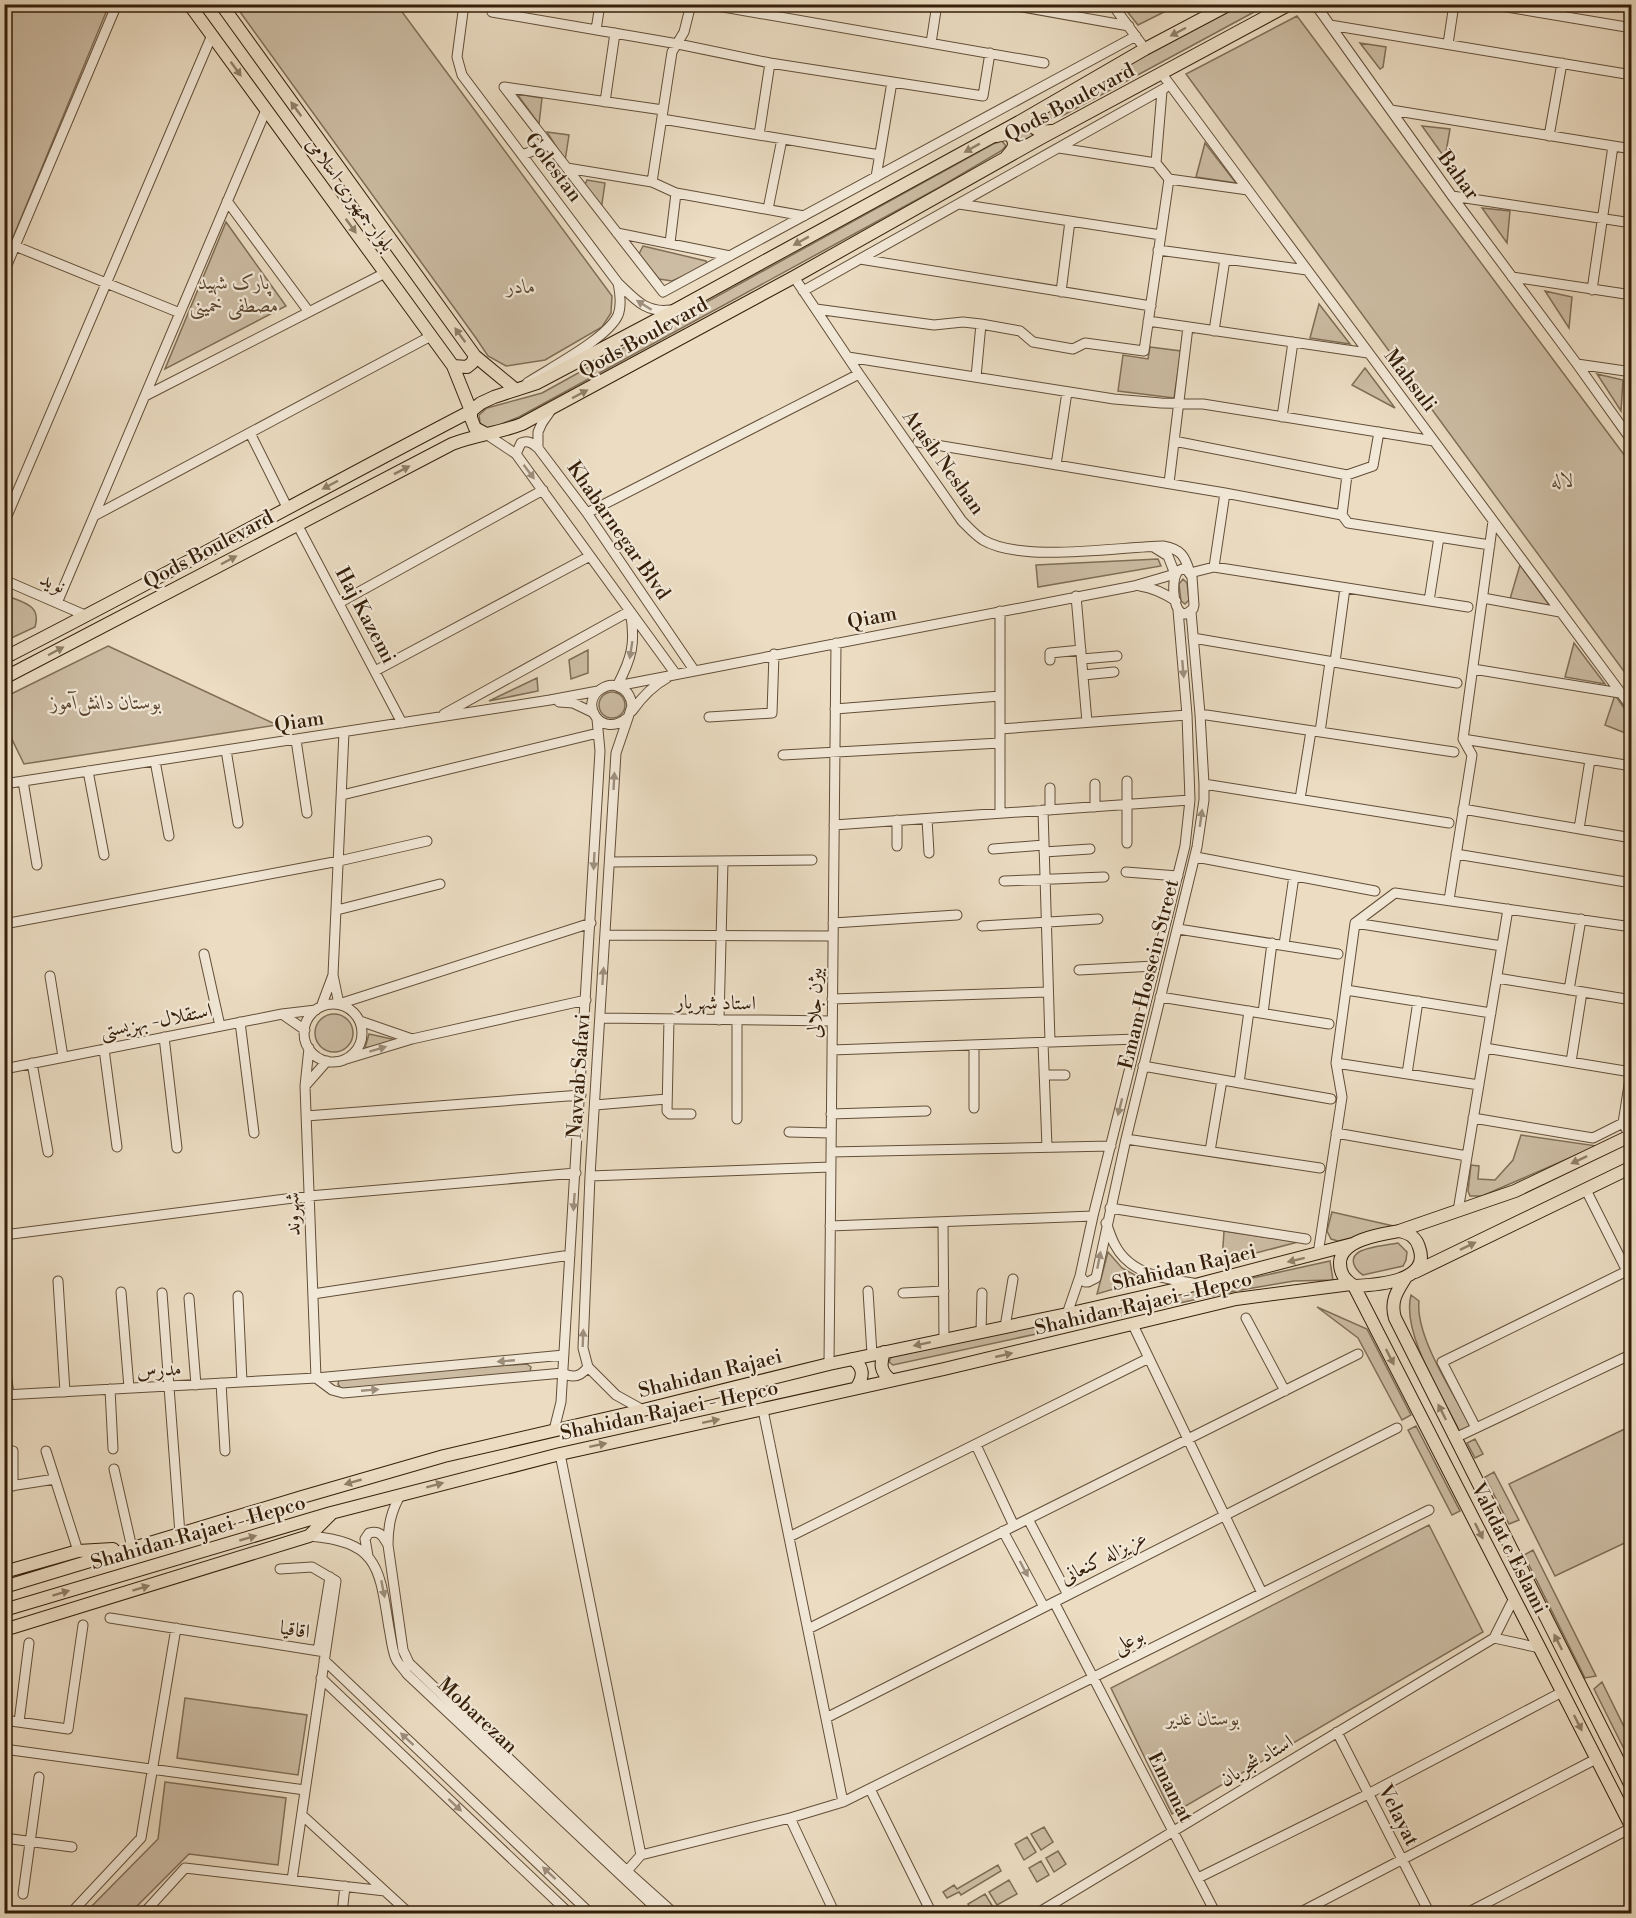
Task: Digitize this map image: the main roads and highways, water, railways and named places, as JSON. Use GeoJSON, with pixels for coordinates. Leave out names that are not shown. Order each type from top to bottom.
{"type":"FeatureCollection","features":[{"type":"Feature","properties":{"kind":"main road","name":"بلوار جمهوری اسلامی"},"geometry":{"type":"LineString","coordinates":[[189,4],[453,366],[471,411],[475,428],[486,434]]}},
{"type":"Feature","properties":{"kind":"main road","name":"بلوار جمهوری اسلامی"},"geometry":{"type":"LineString","coordinates":[[221,4],[475,356],[516,390]]}},
{"type":"Feature","properties":{"kind":"main road","name":"Qods Boulevard"},"geometry":{"type":"LineString","coordinates":[[4,658],[87,616],[488,400],[537,383],[677,309],[1230,4]]}},
{"type":"Feature","properties":{"kind":"main road","name":"Qods Boulevard"},"geometry":{"type":"LineString","coordinates":[[4,678],[452,444],[513,428],[552,409],[1290,4]]}},
{"type":"Feature","properties":{"kind":"main road"},"geometry":{"type":"LineString","coordinates":[[1043,108],[1033,119],[1033,125],[1040,132],[1055,131]]}},
{"type":"Feature","properties":{"kind":"main road"},"geometry":{"type":"LineString","coordinates":[[993,136],[1006,134],[1015,141],[1014,148],[1004,159]]}},
{"type":"Feature","properties":{"kind":"main road"},"geometry":{"type":"LineString","coordinates":[[453,366],[467,367],[475,356]]}},
{"type":"Feature","properties":{"kind":"main road"},"geometry":{"type":"LineString","coordinates":[[287,507],[297,524]]}},
{"type":"Feature","properties":{"kind":"main road"},"geometry":{"type":"LineString","coordinates":[[87,616],[96,631]]}},
{"type":"Feature","properties":{"kind":"main road"},"geometry":{"type":"LineString","coordinates":[[1399,1231],[1515,1191],[1631,1136]]}},
{"type":"Feature","properties":{"kind":"main road"},"geometry":{"type":"LineString","coordinates":[[1411,1274],[1632,1167]]}},
{"type":"Feature","properties":{"kind":"main road","name":"Vahdat e Eslami"},"geometry":{"type":"LineString","coordinates":[[1399,1231],[1411,1235],[1419,1245],[1421,1260],[1397,1292],[1393,1306],[1395,1318],[1632,1788]]}},
{"type":"Feature","properties":{"kind":"main road","name":"Shahidan Rajaei"},"geometry":{"type":"LineString","coordinates":[[4,1587],[433,1460],[829,1364],[1198,1284],[1399,1231]]}},
{"type":"Feature","properties":{"kind":"main road","name":"Vahdat e Eslami"},"geometry":{"type":"LineString","coordinates":[[1353,1244],[1344,1250],[1340,1258],[1341,1272],[1352,1285],[1379,1335],[1632,1828]]}},
{"type":"Feature","properties":{"kind":"main road","name":"Shahidan Rajaei - Hepco"},"geometry":{"type":"LineString","coordinates":[[4,1610],[331,1513],[560,1454],[763,1410],[1236,1299],[1380,1283],[1411,1274]]}},
{"type":"Feature","properties":{"kind":"main road"},"geometry":{"type":"LineString","coordinates":[[1379,1335],[1382,1329],[1393,1324],[1400,1328]]}},
{"type":"Feature","properties":{"kind":"main road"},"geometry":{"type":"LineString","coordinates":[[878,1353],[881,1369],[884,1375],[891,1380]]}},
{"type":"Feature","properties":{"kind":"main road"},"geometry":{"type":"LineString","coordinates":[[852,1359],[858,1363],[862,1371],[862,1379],[857,1387]]}},
{"type":"Feature","properties":{"kind":"main road"},"geometry":{"type":"LineString","coordinates":[[4,1630],[309,1536],[331,1513]]}},
{"type":"Feature","properties":{"kind":"main road"},"geometry":{"type":"LineString","coordinates":[[4,1572],[78,1551],[132,1548]]}},
{"type":"Feature","properties":{"kind":"park label","name":"مادر"},"geometry":{"type":"Point","coordinates":[521,286]}},
{"type":"Feature","properties":{"kind":"park label","name":"پارک شهید مصطفی خمینی"},"geometry":{"type":"Point","coordinates":[234,294]}},
{"type":"Feature","properties":{"kind":"park label","name":"لاله"},"geometry":{"type":"Point","coordinates":[1563,480]}},
{"type":"Feature","properties":{"kind":"park label","name":"بوستان دانش‌آموز"},"geometry":{"type":"Point","coordinates":[106,702]}},
{"type":"Feature","properties":{"kind":"park label","name":"بوستان غدیر"},"geometry":{"type":"Point","coordinates":[1203,1718]}}]}
